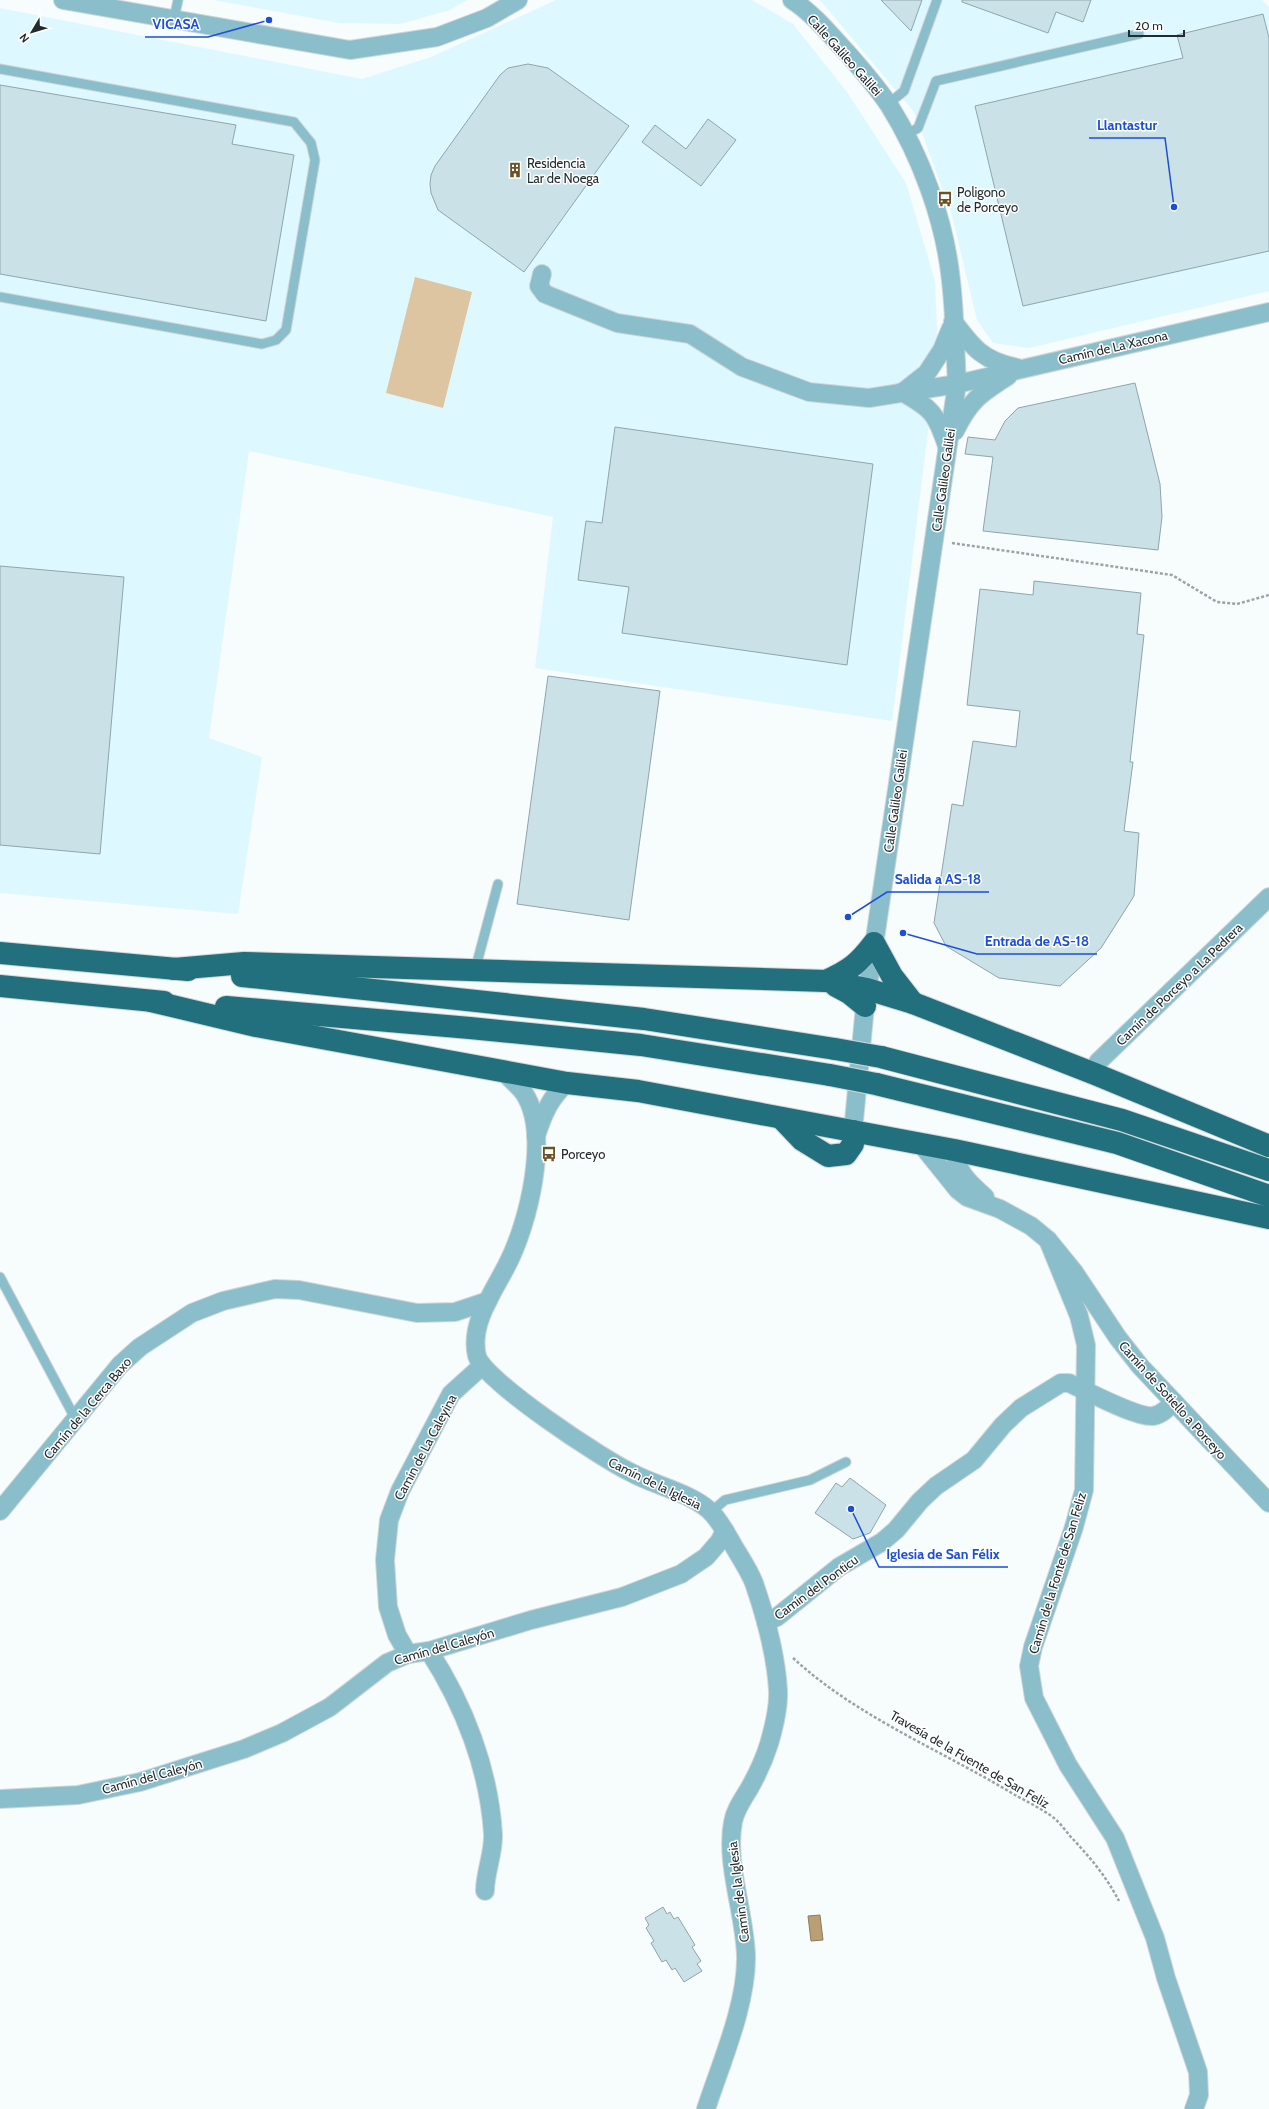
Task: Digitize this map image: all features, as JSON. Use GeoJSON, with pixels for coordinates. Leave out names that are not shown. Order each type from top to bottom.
{"type":"FeatureCollection","features":[{"type":"Feature","properties":{"kind":"highway"},"geometry":{"type":"LineString","coordinates":[[826,980],[844,973],[860,962],[874,944],[892,976],[913,1003]]}},
{"type":"Feature","properties":{"kind":"highway"},"geometry":{"type":"LineString","coordinates":[[0,953],[174,968],[644,1019],[835,1049],[881,1057],[1122,1120],[1269,1170]]}},
{"type":"Feature","properties":{"kind":"highway"},"geometry":{"type":"LineString","coordinates":[[174,968],[244,963],[826,980],[866,998],[913,1003],[1095,1074],[1269,1146]]}},
{"type":"Feature","properties":{"kind":"highway"},"geometry":{"type":"LineString","coordinates":[[0,986],[151,1001],[470,1028],[641,1046],[830,1075],[876,1084],[1117,1143],[1269,1196]]}},
{"type":"Feature","properties":{"kind":"highway"},"geometry":{"type":"LineString","coordinates":[[151,1001],[256,1026],[541,1078],[600,1078],[638,1091],[954,1150],[1269,1218]]}},
{"type":"Feature","properties":{"kind":"highway"},"geometry":{"type":"LineString","coordinates":[[781,1118],[802,1140],[828,1156],[846,1154],[853,1144],[853,1131]]}},
{"type":"Feature","properties":{"kind":"street"},"geometry":{"type":"LineString","coordinates":[[63,0],[350,50],[437,37],[487,18],[518,0]]}},
{"type":"Feature","properties":{"kind":"street","name":"Calle Galileo Galilei"},"geometry":{"type":"LineString","coordinates":[[792,0],[831,35],[870,80],[888,104],[906,135],[932,199],[945,243],[951,281],[957,384],[866,998],[853,1131]]}},
{"type":"Feature","properties":{"kind":"street","name":"Camín de La Xacona"},"geometry":{"type":"LineString","coordinates":[[542,274],[539,286],[545,294],[616,323],[690,334],[742,367],[809,392],[869,398],[957,384],[1269,312]]}},
{"type":"Feature","properties":{"kind":"street"},"geometry":{"type":"LineString","coordinates":[[953,321],[971,345],[997,364],[1018,369]]}},
{"type":"Feature","properties":{"kind":"street"},"geometry":{"type":"LineString","coordinates":[[948,448],[938,420],[923,404],[902,392],[927,373],[942,350],[953,321]]}},
{"type":"Feature","properties":{"kind":"street"},"geometry":{"type":"LineString","coordinates":[[948,448],[965,411],[980,394],[1018,369]]}},
{"type":"Feature","properties":{"kind":"street","name":"Camín de Porceyo a La Pedrera"},"geometry":{"type":"LineString","coordinates":[[1095,1074],[1098,1062],[1269,897]]}},
{"type":"Feature","properties":{"kind":"street"},"geometry":{"type":"LineString","coordinates":[[482,1366],[476,1354],[480,1318],[522,1230],[531,1197],[535,1136],[532,1114],[524,1094],[503,1071]]}},
{"type":"Feature","properties":{"kind":"street"},"geometry":{"type":"LineString","coordinates":[[524,1094],[532,1084],[541,1078]]}},
{"type":"Feature","properties":{"kind":"street"},"geometry":{"type":"LineString","coordinates":[[535,1136],[544,1114],[556,1093],[572,1078]]}},
{"type":"Feature","properties":{"kind":"street","name":"Camín de Sotiello a Porceyo"},"geometry":{"type":"LineString","coordinates":[[921,1144],[958,1190],[967,1197],[1000,1208]]}},
{"type":"Feature","properties":{"kind":"street","name":"Camín de Sotiello a Porceyo"},"geometry":{"type":"LineString","coordinates":[[954,1150],[955,1162],[967,1181],[1000,1208],[1031,1226],[1048,1240],[1074,1272],[1118,1338],[1140,1366],[1269,1504]]}},
{"type":"Feature","properties":{"kind":"street","name":"Camín de la Fonte de San Feliz"},"geometry":{"type":"LineString","coordinates":[[1048,1240],[1079,1316],[1086,1345],[1084,1490],[1074,1527],[1033,1647],[1029,1666],[1030,1680],[1034,1698],[1068,1765],[1115,1838],[1155,1938],[1166,1978],[1198,2072],[1199,2095],[1194,2109]]}},
{"type":"Feature","properties":{"kind":"street","name":"Camín de la Cerca Baxo"},"geometry":{"type":"LineString","coordinates":[[0,1510],[76,1420],[120,1364],[140,1347],[177,1321],[223,1301],[275,1289],[299,1290],[417,1313],[455,1312],[488,1301]]}},
{"type":"Feature","properties":{"kind":"street","name":"Camín de la Iglesia"},"geometry":{"type":"LineString","coordinates":[[482,1366],[543,1416],[601,1456],[632,1474],[699,1503],[711,1512],[725,1531],[753,1580],[766,1622],[778,1691],[776,1719],[768,1746],[756,1775],[735,1813],[732,1822],[731,1849],[746,1954],[745,1978],[740,2004],[706,2109]]}},
{"type":"Feature","properties":{"kind":"street","name":"Camín de La Caleyina"},"geometry":{"type":"LineString","coordinates":[[408,1654],[397,1635],[388,1607],[385,1560],[389,1520],[400,1491],[451,1394],[482,1366]]}},
{"type":"Feature","properties":{"kind":"street","name":"Camín del Ponticu"},"geometry":{"type":"LineString","coordinates":[[766,1622],[777,1617],[839,1568],[882,1542],[896,1530],[920,1501],[936,1486],[974,1460],[1003,1425],[1021,1408],[1061,1383],[1069,1383],[1133,1412],[1153,1416],[1165,1410],[1174,1402]]}},
{"type":"Feature","properties":{"kind":"street","name":"Camín del Caleyón"},"geometry":{"type":"LineString","coordinates":[[0,1799],[78,1795],[140,1782],[244,1749],[282,1733],[330,1706],[387,1663],[408,1654],[429,1651],[532,1620],[622,1597],[681,1574],[706,1557],[719,1542],[725,1531]]}},
{"type":"Feature","properties":{"kind":"street"},"geometry":{"type":"LineString","coordinates":[[429,1651],[446,1676],[473,1738],[489,1801],[493,1836],[485,1891]]}},
{"type":"Feature","properties":{"kind":"lane"},"geometry":{"type":"LineString","coordinates":[[174,19],[178,0]]}},
{"type":"Feature","properties":{"kind":"lane"},"geometry":{"type":"LineString","coordinates":[[888,104],[904,91],[937,0]]}},
{"type":"Feature","properties":{"kind":"lane"},"geometry":{"type":"LineString","coordinates":[[906,135],[918,128],[936,81],[1139,34]]}},
{"type":"Feature","properties":{"kind":"lane"},"geometry":{"type":"LineString","coordinates":[[0,69],[294,122],[311,143],[315,160],[286,330],[276,340],[262,344],[0,297]]}},
{"type":"Feature","properties":{"kind":"lane"},"geometry":{"type":"LineString","coordinates":[[474,970],[498,884]]}},
{"type":"Feature","properties":{"kind":"lane"},"geometry":{"type":"LineString","coordinates":[[0,1277],[76,1420]]}},
{"type":"Feature","properties":{"kind":"lane"},"geometry":{"type":"LineString","coordinates":[[711,1512],[725,1500],[810,1480],[846,1462]]}},
{"type":"Feature","properties":{"kind":"path"},"geometry":{"type":"LineString","coordinates":[[949,543],[1172,575],[1217,602],[1237,604],[1269,594]]}},
{"type":"Feature","properties":{"kind":"path","name":"Travesía de la Fuente de San Feliz"},"geometry":{"type":"LineString","coordinates":[[789,1652],[817,1680],[842,1696],[886,1723],[992,1781],[1055,1819],[1092,1860],[1112,1887],[1122,1908]]}},
{"type":"Feature","properties":{"kind":"shaded area"},"geometry":{"type":"Polygon","coordinates":[[[213,0],[467,0],[450,10],[400,24],[339,23],[213,0]]]}},
{"type":"Feature","properties":{"kind":"shaded area"},"geometry":{"type":"Polygon","coordinates":[[[556,0],[752,0],[793,24],[847,92],[906,183],[935,281],[938,351],[892,721],[535,668],[553,517],[249,451],[209,738],[262,757],[238,914],[0,893],[0,8],[362,79],[431,57],[556,0]]]}},
{"type":"Feature","properties":{"kind":"shaded area"},"geometry":{"type":"Polygon","coordinates":[[[820,0],[1262,0],[1269,7],[1269,291],[1029,348],[993,343],[977,320],[951,212],[914,112],[820,0]]]}},
{"type":"Feature","properties":{"kind":"shaded area"},"geometry":{"type":"Polygon","coordinates":[[[415,277],[472,292],[443,408],[386,393],[415,277]]]}},
{"type":"Feature","properties":{"kind":"shaded area"},"geometry":{"type":"Polygon","coordinates":[[[820,1915],[823,1940],[811,1941],[808,1916],[820,1915]]]}},
{"type":"Feature","properties":{"kind":"building"},"geometry":{"type":"Polygon","coordinates":[[[881,0],[922,0],[911,31],[881,0]]]}},
{"type":"Feature","properties":{"kind":"building"},"geometry":{"type":"Polygon","coordinates":[[[962,0],[1091,0],[1083,22],[1056,12],[1048,33],[962,2],[962,0]]]}},
{"type":"Feature","properties":{"kind":"building"},"geometry":{"type":"Polygon","coordinates":[[[1263,14],[1269,38],[1269,251],[1023,306],[975,106],[1183,58],[1177,35],[1263,14]]]}},
{"type":"Feature","properties":{"kind":"building","name":"Residencia Lar de Noega"},"geometry":{"type":"Polygon","coordinates":[[[528,64],[548,68],[629,126],[524,272],[438,210],[431,193],[430,184],[431,175],[435,166],[500,75],[508,68],[528,64]]]}},
{"type":"Feature","properties":{"kind":"building"},"geometry":{"type":"Polygon","coordinates":[[[0,85],[236,125],[232,144],[294,155],[266,321],[0,274],[0,85]]]}},
{"type":"Feature","properties":{"kind":"building"},"geometry":{"type":"Polygon","coordinates":[[[708,119],[736,140],[701,186],[642,142],[655,125],[686,149],[708,119]]]}},
{"type":"Feature","properties":{"kind":"building"},"geometry":{"type":"Polygon","coordinates":[[[1135,383],[1160,484],[1162,517],[1158,550],[983,531],[993,457],[965,454],[968,437],[995,440],[1005,421],[1018,408],[1135,383]]]}},
{"type":"Feature","properties":{"kind":"building"},"geometry":{"type":"Polygon","coordinates":[[[615,427],[873,464],[847,665],[622,633],[629,587],[578,580],[586,521],[602,523],[615,427]]]}},
{"type":"Feature","properties":{"kind":"building"},"geometry":{"type":"Polygon","coordinates":[[[0,566],[124,577],[100,854],[0,845],[0,566]]]}},
{"type":"Feature","properties":{"kind":"building"},"geometry":{"type":"Polygon","coordinates":[[[1034,581],[1141,593],[1137,634],[1144,635],[1130,762],[1133,762],[1124,831],[1139,833],[1134,896],[1101,948],[1060,986],[999,978],[946,946],[934,923],[952,804],[963,806],[973,741],[1016,747],[1020,711],[967,705],[980,589],[1033,595],[1034,581]]]}},
{"type":"Feature","properties":{"kind":"building"},"geometry":{"type":"Polygon","coordinates":[[[548,676],[660,691],[629,920],[517,904],[548,676]]]}},
{"type":"Feature","properties":{"kind":"building"},"geometry":{"type":"Polygon","coordinates":[[[850,1478],[886,1505],[870,1533],[853,1539],[815,1513],[836,1483],[842,1487],[850,1478]]]}},
{"type":"Feature","properties":{"kind":"building"},"geometry":{"type":"Polygon","coordinates":[[[663,1907],[667,1914],[670,1912],[674,1919],[678,1917],[695,1945],[692,1947],[701,1961],[697,1964],[702,1971],[684,1982],[675,1968],[672,1970],[666,1960],[662,1962],[651,1943],[654,1941],[646,1928],[649,1925],[645,1918],[663,1907]]]}},
{"type":"Feature","properties":{"kind":"place","name":"VICASA"},"geometry":{"type":"Point","coordinates":[269,20]}},
{"type":"Feature","properties":{"kind":"place","name":"Residencia Lar de Noega"},"geometry":{"type":"Point","coordinates":[515,170]}},
{"type":"Feature","properties":{"kind":"place","name":"Poligono de Porceyo"},"geometry":{"type":"Point","coordinates":[945,199]}},
{"type":"Feature","properties":{"kind":"place","name":"Llantastur"},"geometry":{"type":"Point","coordinates":[1174,207]}},
{"type":"Feature","properties":{"kind":"place","name":"Salida a AS-18"},"geometry":{"type":"Point","coordinates":[848,917]}},
{"type":"Feature","properties":{"kind":"place","name":"Entrada de AS-18"},"geometry":{"type":"Point","coordinates":[903,933]}},
{"type":"Feature","properties":{"kind":"place","name":"Porceyo"},"geometry":{"type":"Point","coordinates":[549,1154]}},
{"type":"Feature","properties":{"kind":"place","name":"Iglesia de San Félix"},"geometry":{"type":"Point","coordinates":[851,1509]}}]}
